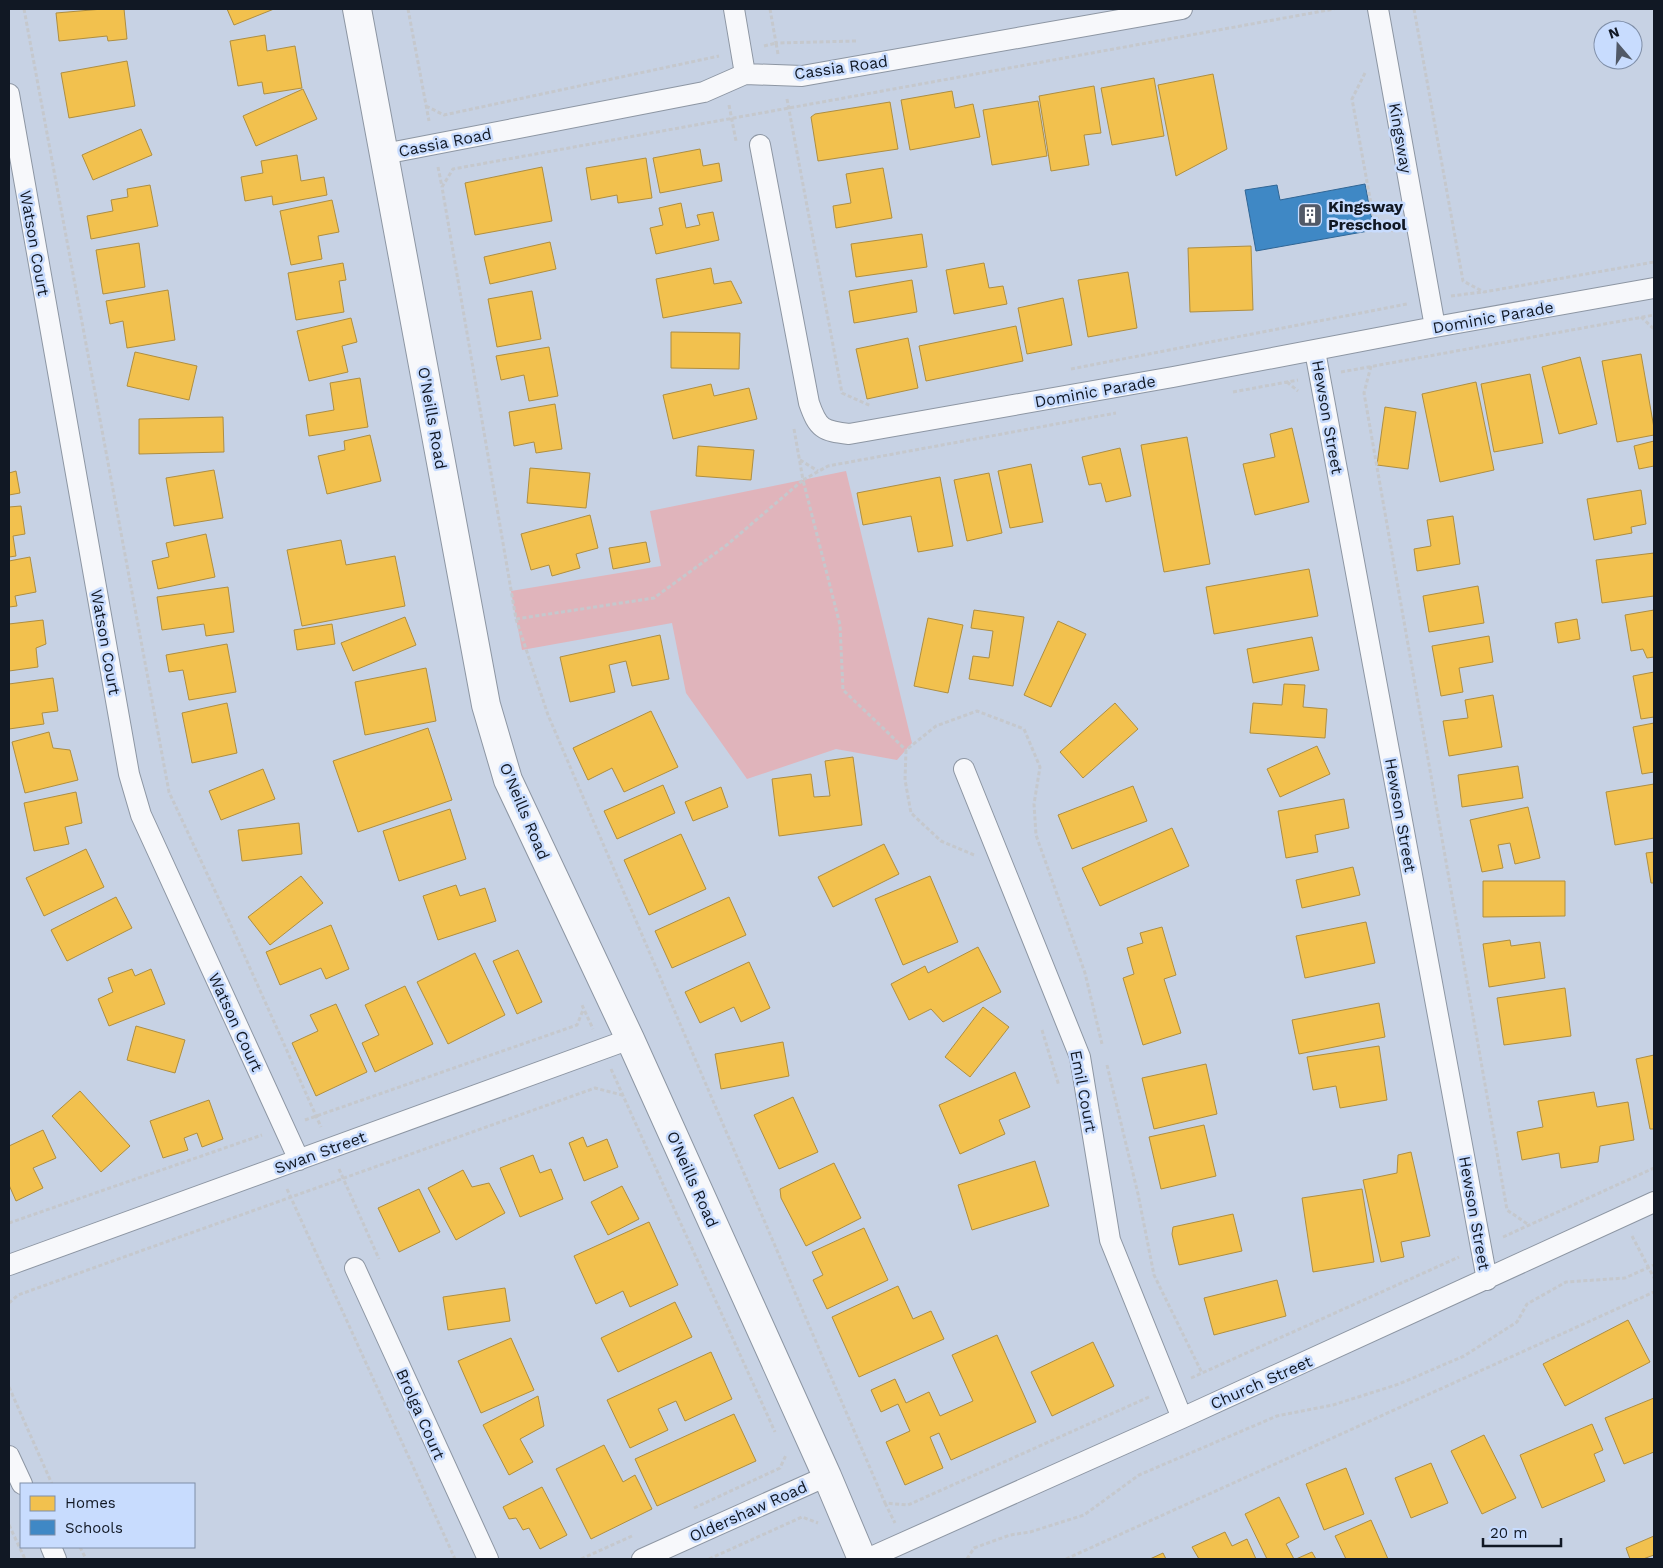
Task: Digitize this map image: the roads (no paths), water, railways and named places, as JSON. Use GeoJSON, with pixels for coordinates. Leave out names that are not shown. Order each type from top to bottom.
{"type":"FeatureCollection","features":[{"type":"Feature","properties":{"kind":"street","name":"O'Neills Road"},"geometry":{"type":"LineString","coordinates":[[357,9],[486,705],[508,780],[630,1039],[827,1476],[862,1559]]}},
{"type":"Feature","properties":{"kind":"street"},"geometry":{"type":"LineString","coordinates":[[734,9],[745,74]]}},
{"type":"Feature","properties":{"kind":"street","name":"Cassia Road"},"geometry":{"type":"LineString","coordinates":[[384,154],[704,92],[745,74],[802,76],[1182,9]]}},
{"type":"Feature","properties":{"kind":"street","name":"Kingsway"},"geometry":{"type":"LineString","coordinates":[[1378,9],[1435,327]]}},
{"type":"Feature","properties":{"kind":"street","name":"Watson Court"},"geometry":{"type":"LineString","coordinates":[[9,94],[129,774],[142,815],[299,1160]]}},
{"type":"Feature","properties":{"kind":"street","name":"Dominic Parade"},"geometry":{"type":"LineString","coordinates":[[760,145],[809,403],[815,420],[829,432],[849,434],[1654,288]]}},
{"type":"Feature","properties":{"kind":"street","name":"Hewson Street"},"geometry":{"type":"LineString","coordinates":[[1315,351],[1487,1280]]}},
{"type":"Feature","properties":{"kind":"street","name":"Emil Court"},"geometry":{"type":"LineString","coordinates":[[964,769],[1080,1058],[1110,1240],[1182,1418]]}},
{"type":"Feature","properties":{"kind":"street","name":"Swan Street"},"geometry":{"type":"LineString","coordinates":[[9,1265],[630,1039]]}},
{"type":"Feature","properties":{"kind":"street","name":"Church Street"},"geometry":{"type":"LineString","coordinates":[[867,1559],[1487,1280],[1654,1202]]}},
{"type":"Feature","properties":{"kind":"street","name":"Brolga Court"},"geometry":{"type":"LineString","coordinates":[[355,1268],[488,1559]]}},
{"type":"Feature","properties":{"kind":"street"},"geometry":{"type":"LineString","coordinates":[[9,1456],[22,1483]]}},
{"type":"Feature","properties":{"kind":"street","name":"Oldershaw Road"},"geometry":{"type":"LineString","coordinates":[[642,1559],[827,1476]]}},
{"type":"Feature","properties":{"kind":"place","name":"Kingsway Preschool"},"geometry":{"type":"Point","coordinates":[1310,215]}}]}
